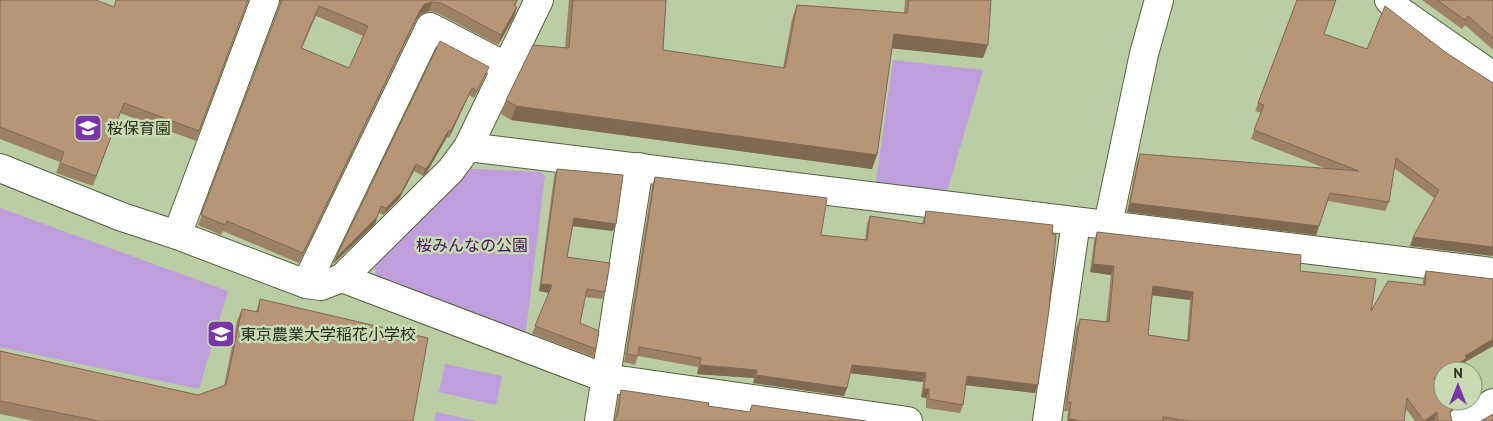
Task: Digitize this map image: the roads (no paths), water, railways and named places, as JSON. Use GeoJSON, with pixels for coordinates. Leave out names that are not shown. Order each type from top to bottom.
{"type":"FeatureCollection","features":[{"type":"Feature","properties":{"kind":"street"},"geometry":{"type":"LineString","coordinates":[[177,235],[265,0]]}},
{"type":"Feature","properties":{"kind":"street"},"geometry":{"type":"LineString","coordinates":[[0,168],[122,217],[177,235],[306,284],[320,286],[342,278],[451,170],[468,147],[539,0]]}},
{"type":"Feature","properties":{"kind":"street"},"geometry":{"type":"LineString","coordinates":[[1108,224],[1144,54],[1158,0]]}},
{"type":"Feature","properties":{"kind":"street"},"geometry":{"type":"LineString","coordinates":[[1389,0],[1397,9],[1493,76]]}},
{"type":"Feature","properties":{"kind":"street"},"geometry":{"type":"LineString","coordinates":[[306,284],[430,27],[508,67]]}},
{"type":"Feature","properties":{"kind":"street"},"geometry":{"type":"LineString","coordinates":[[468,147],[1493,272]]}},
{"type":"Feature","properties":{"kind":"street"},"geometry":{"type":"LineString","coordinates":[[599,421],[639,167]]}},
{"type":"Feature","properties":{"kind":"street"},"geometry":{"type":"LineString","coordinates":[[1047,421],[1076,222]]}},
{"type":"Feature","properties":{"kind":"street"},"geometry":{"type":"LineString","coordinates":[[342,278],[605,378],[908,421]]}},
{"type":"Feature","properties":{"kind":"street"},"geometry":{"type":"LineString","coordinates":[[1462,421],[1493,402]]}},
{"type":"Feature","properties":{"kind":"place","name":"桜保育園"},"geometry":{"type":"Point","coordinates":[88,128]}},
{"type":"Feature","properties":{"kind":"place","name":"東京農業大学稲花小学校"},"geometry":{"type":"Point","coordinates":[221,334]}},
{"type":"Feature","properties":{"kind":"park label","name":"桜みんなの公園"},"geometry":{"type":"Point","coordinates":[472,245]}}]}
